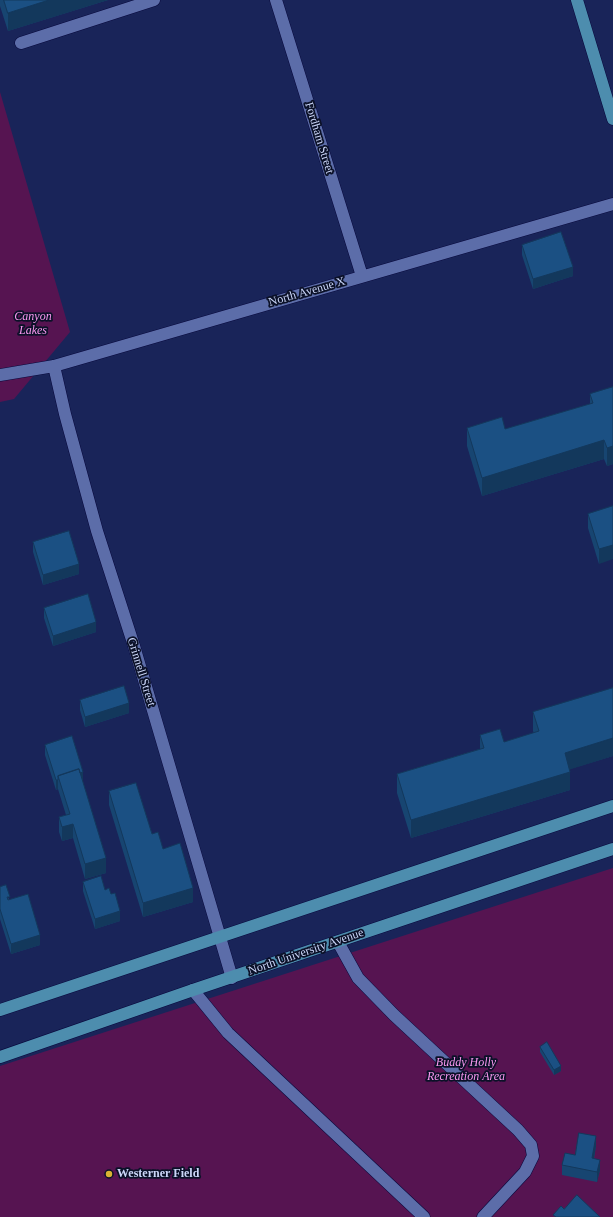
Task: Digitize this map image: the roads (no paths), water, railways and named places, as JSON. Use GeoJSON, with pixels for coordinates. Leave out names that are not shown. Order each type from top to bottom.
{"type":"FeatureCollection","features":[{"type":"Feature","properties":{"kind":"main road"},"geometry":{"type":"LineString","coordinates":[[577,0],[613,119]]}},
{"type":"Feature","properties":{"kind":"main road"},"geometry":{"type":"LineString","coordinates":[[0,1010],[613,806]]}},
{"type":"Feature","properties":{"kind":"main road","name":"North University Avenue"},"geometry":{"type":"LineString","coordinates":[[0,1057],[193,990],[613,849]]}},
{"type":"Feature","properties":{"kind":"street"},"geometry":{"type":"LineString","coordinates":[[21,43],[154,0]]}},
{"type":"Feature","properties":{"kind":"street","name":"Fordham Street"},"geometry":{"type":"LineString","coordinates":[[276,0],[362,276]]}},
{"type":"Feature","properties":{"kind":"street","name":"North Avenue X"},"geometry":{"type":"LineString","coordinates":[[0,375],[54,366],[613,204]]}},
{"type":"Feature","properties":{"kind":"street","name":"Grinnell Street"},"geometry":{"type":"LineString","coordinates":[[54,366],[65,414],[97,531],[136,654],[232,978]]}},
{"type":"Feature","properties":{"kind":"street"},"geometry":{"type":"LineString","coordinates":[[338,942],[358,978],[394,1015],[518,1130],[530,1145],[533,1156],[525,1172],[483,1217]]}},
{"type":"Feature","properties":{"kind":"street"},"geometry":{"type":"LineString","coordinates":[[193,990],[228,1034],[424,1217]]}},
{"type":"Feature","properties":{"kind":"place","name":"Westerner Field"},"geometry":{"type":"Point","coordinates":[109,1174]}},
{"type":"Feature","properties":{"kind":"park label","name":"Canyon Lakes"},"geometry":{"type":"Point","coordinates":[33,324]}},
{"type":"Feature","properties":{"kind":"park label","name":"Buddy Holly Recreation Area"},"geometry":{"type":"Point","coordinates":[466,1070]}}]}
